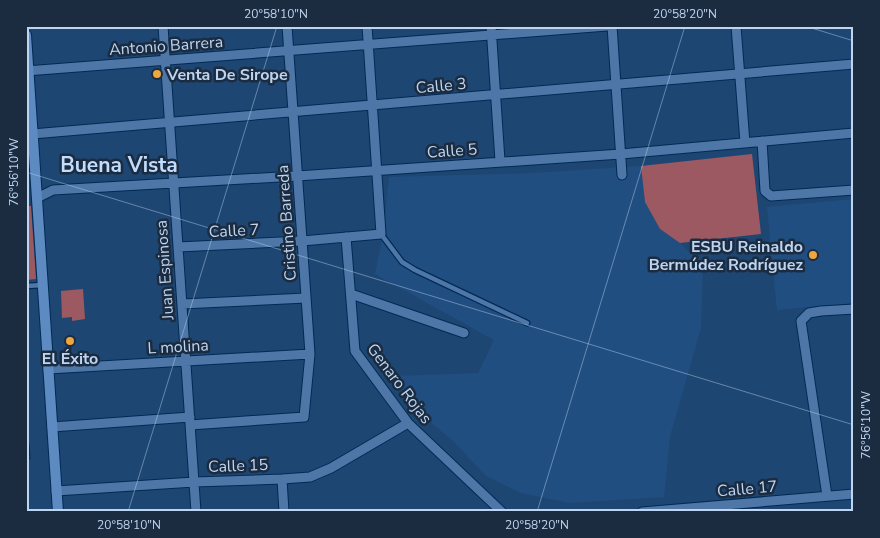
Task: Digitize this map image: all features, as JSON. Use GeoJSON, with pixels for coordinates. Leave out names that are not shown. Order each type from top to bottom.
{"type":"FeatureCollection","features":[{"type":"Feature","properties":{"kind":"main road"},"geometry":{"type":"LineString","coordinates":[[26,35],[32,134],[32,192],[43,286],[58,512]]}},
{"type":"Feature","properties":{"kind":"street","name":"Juan Espinosa"},"geometry":{"type":"LineString","coordinates":[[163,26],[196,512]]}},
{"type":"Feature","properties":{"kind":"street","name":"Cristino Barreda"},"geometry":{"type":"LineString","coordinates":[[190,421],[304,417],[310,354],[287,26]]}},
{"type":"Feature","properties":{"kind":"street"},"geometry":{"type":"LineString","coordinates":[[367,26],[381,234]]}},
{"type":"Feature","properties":{"kind":"street","name":"Antonio Barrera"},"geometry":{"type":"LineString","coordinates":[[27,71],[368,45],[491,31],[607,26]]}},
{"type":"Feature","properties":{"kind":"street"},"geometry":{"type":"LineString","coordinates":[[612,26],[622,175]]}},
{"type":"Feature","properties":{"kind":"street"},"geometry":{"type":"LineString","coordinates":[[736,26],[745,143]]}},
{"type":"Feature","properties":{"kind":"street"},"geometry":{"type":"LineString","coordinates":[[491,31],[500,161]]}},
{"type":"Feature","properties":{"kind":"street","name":"Calle 3"},"geometry":{"type":"LineString","coordinates":[[32,134],[854,64]]}},
{"type":"Feature","properties":{"kind":"street","name":"Calle 5"},"geometry":{"type":"LineString","coordinates":[[32,192],[621,154],[854,133]]}},
{"type":"Feature","properties":{"kind":"street"},"geometry":{"type":"LineString","coordinates":[[762,141],[765,191],[770,196],[854,190]]}},
{"type":"Feature","properties":{"kind":"street","name":"Calle 5"},"geometry":{"type":"LineString","coordinates":[[32,192],[53,190]]}},
{"type":"Feature","properties":{"kind":"street","name":"Calle 7"},"geometry":{"type":"LineString","coordinates":[[178,247],[302,241],[381,234]]}},
{"type":"Feature","properties":{"kind":"street","name":"Genaro Rojas"},"geometry":{"type":"LineString","coordinates":[[346,237],[355,351],[408,423],[502,512]]}},
{"type":"Feature","properties":{"kind":"street"},"geometry":{"type":"LineString","coordinates":[[351,294],[464,333]]}},
{"type":"Feature","properties":{"kind":"street"},"geometry":{"type":"LineString","coordinates":[[182,304],[306,298]]}},
{"type":"Feature","properties":{"kind":"street"},"geometry":{"type":"LineString","coordinates":[[827,496],[801,321],[809,313],[854,309]]}},
{"type":"Feature","properties":{"kind":"street","name":"L molina"},"geometry":{"type":"LineString","coordinates":[[48,369],[310,354]]}},
{"type":"Feature","properties":{"kind":"street"},"geometry":{"type":"LineString","coordinates":[[52,427],[190,421]]}},
{"type":"Feature","properties":{"kind":"street","name":"Calle 15"},"geometry":{"type":"LineString","coordinates":[[56,491],[310,477],[331,468],[408,423]]}},
{"type":"Feature","properties":{"kind":"street"},"geometry":{"type":"LineString","coordinates":[[282,479],[284,512]]}},
{"type":"Feature","properties":{"kind":"street","name":"Calle 17"},"geometry":{"type":"LineString","coordinates":[[642,512],[854,494]]}},
{"type":"Feature","properties":{"kind":"lane"},"geometry":{"type":"LineString","coordinates":[[381,234],[402,262],[415,270],[527,323]]}},
{"type":"Feature","properties":{"kind":"lane"},"geometry":{"type":"LineString","coordinates":[[26,286],[43,286]]}},
{"type":"Feature","properties":{"kind":"lane"},"geometry":{"type":"LineString","coordinates":[[26,444],[27,457]]}},
{"type":"Feature","properties":{"kind":"shaded area"},"geometry":{"type":"Polygon","coordinates":[[[752,154],[761,234],[680,243],[660,229],[645,202],[641,166],[752,154]]]}},
{"type":"Feature","properties":{"kind":"shaded area"},"geometry":{"type":"Polygon","coordinates":[[[641,166],[645,202],[660,229],[680,243],[703,266],[701,328],[670,436],[664,497],[569,503],[521,493],[486,476],[453,441],[427,419],[391,376],[478,373],[494,340],[375,274],[383,235],[389,177],[533,173],[641,166]]]}},
{"type":"Feature","properties":{"kind":"shaded area","name":"ESBU Reinaldo Bermúdez Rodríguez"},"geometry":{"type":"Polygon","coordinates":[[[854,199],[854,303],[777,310],[767,207],[854,199]]]}},
{"type":"Feature","properties":{"kind":"shaded area"},"geometry":{"type":"Polygon","coordinates":[[[26,206],[31,206],[36,279],[26,280],[26,206]]]}},
{"type":"Feature","properties":{"kind":"shaded area"},"geometry":{"type":"Polygon","coordinates":[[[83,289],[85,319],[72,321],[72,317],[62,318],[61,291],[83,289]]]}},
{"type":"Feature","properties":{"kind":"place","name":"Venta De Sirope"},"geometry":{"type":"Point","coordinates":[157,74]}},
{"type":"Feature","properties":{"kind":"place","name":"ESBU Reinaldo Bermúdez Rodríguez"},"geometry":{"type":"Point","coordinates":[813,255]}},
{"type":"Feature","properties":{"kind":"place","name":"El Éxito"},"geometry":{"type":"Point","coordinates":[70,341]}},
{"type":"Feature","properties":{"kind":"district","name":"Buena Vista"},"geometry":{"type":"Point","coordinates":[119,165]}}]}
